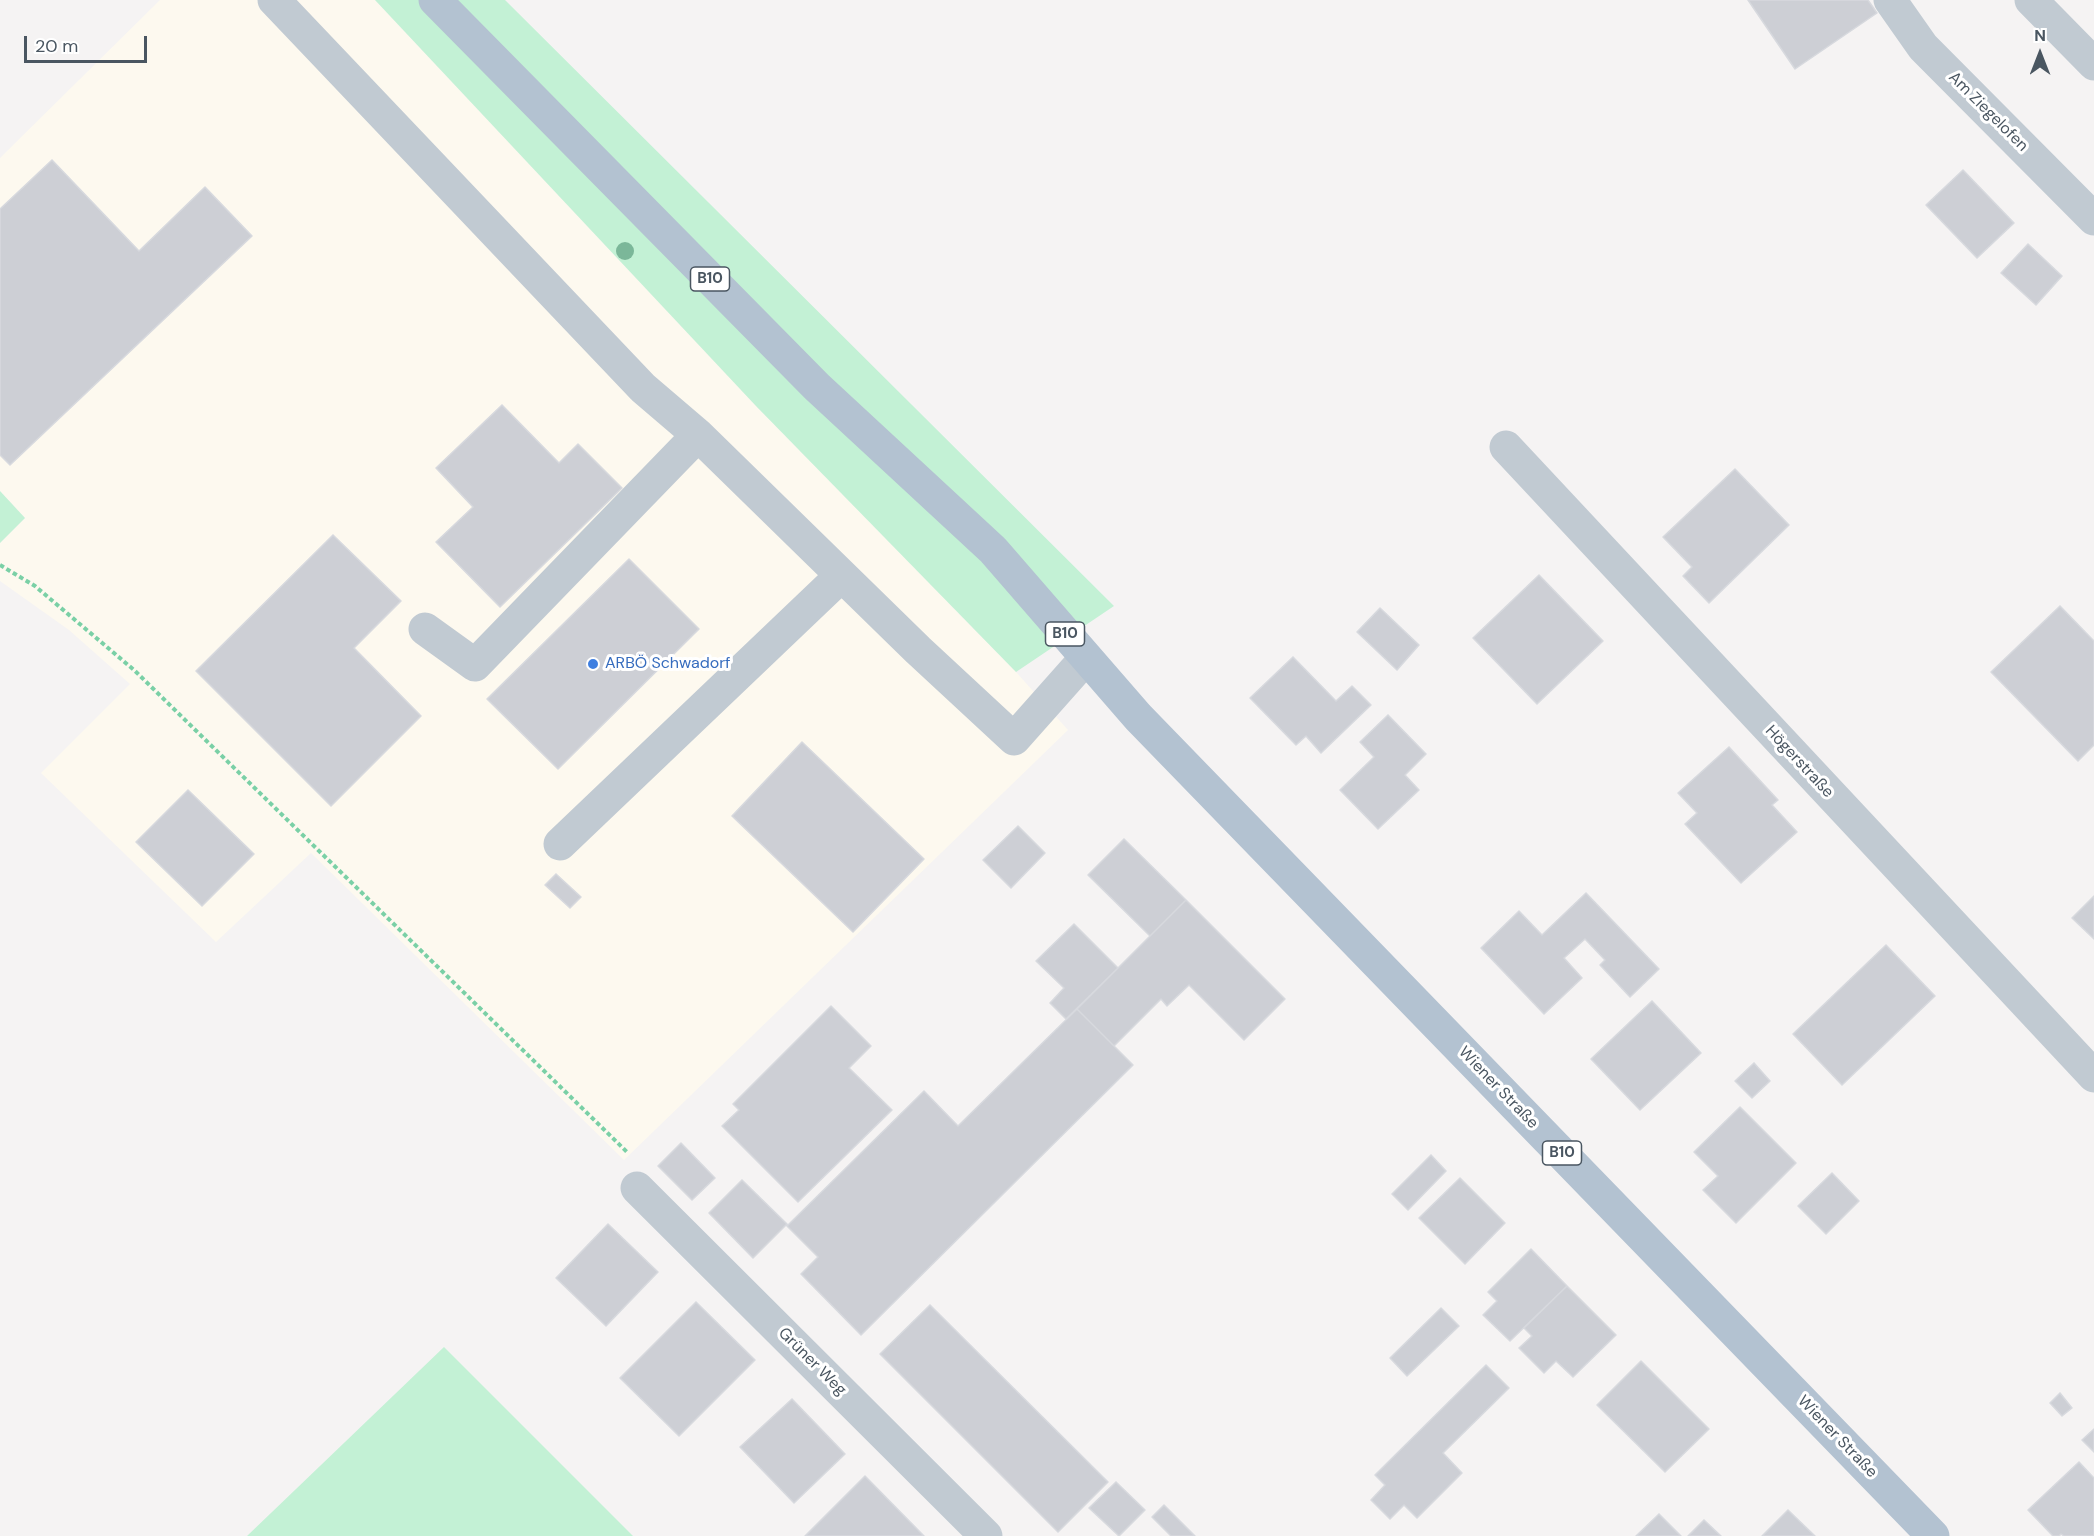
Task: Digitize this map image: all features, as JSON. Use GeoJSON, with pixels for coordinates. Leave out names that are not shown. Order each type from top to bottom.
{"type":"FeatureCollection","features":[{"type":"Feature","properties":{"kind":"main road","name":"B10"},"geometry":{"type":"LineString","coordinates":[[435,0],[817,387],[993,550],[1085,659]]}},
{"type":"Feature","properties":{"kind":"main road","name":"Wiener Straße"},"geometry":{"type":"LineString","coordinates":[[1085,659],[1138,717],[1930,1535]]}},
{"type":"Feature","properties":{"kind":"street"},"geometry":{"type":"LineString","coordinates":[[274,0],[643,388],[698,435],[841,576],[1014,739],[1085,659]]}},
{"type":"Feature","properties":{"kind":"street","name":"Am Ziegelofen"},"geometry":{"type":"LineString","coordinates":[[1890,0],[1923,47],[2094,219]]}},
{"type":"Feature","properties":{"kind":"street"},"geometry":{"type":"LineString","coordinates":[[2031,0],[2094,64]]}},
{"type":"Feature","properties":{"kind":"street"},"geometry":{"type":"LineString","coordinates":[[425,629],[475,665],[698,435]]}},
{"type":"Feature","properties":{"kind":"street","name":"Högerstraße"},"geometry":{"type":"LineString","coordinates":[[1506,447],[2094,1076]]}},
{"type":"Feature","properties":{"kind":"street"},"geometry":{"type":"LineString","coordinates":[[560,844],[841,576]]}},
{"type":"Feature","properties":{"kind":"street","name":"Grüner Weg"},"geometry":{"type":"LineString","coordinates":[[637,1188],[986,1536]]}},
{"type":"Feature","properties":{"kind":"path"},"geometry":{"type":"LineString","coordinates":[[0,565],[35,586],[135,670],[632,1157],[637,1188]]}},
{"type":"Feature","properties":{"kind":"shaded area"},"geometry":{"type":"Polygon","coordinates":[[[160,0],[375,0],[756,406],[1016,672],[1068,730],[624,1160],[311,853],[216,942],[41,773],[130,684],[69,630],[0,581],[0,543],[25,518],[0,491],[0,158],[160,0]]]}},
{"type":"Feature","properties":{"kind":"green space"},"geometry":{"type":"Polygon","coordinates":[[[375,0],[505,0],[1114,606],[1016,672],[756,406],[375,0]]]}},
{"type":"Feature","properties":{"kind":"green space"},"geometry":{"type":"Polygon","coordinates":[[[0,491],[25,518],[0,543],[0,491]]]}},
{"type":"Feature","properties":{"kind":"green space"},"geometry":{"type":"Polygon","coordinates":[[[444,1347],[633,1536],[247,1536],[345,1442],[444,1347]]]}},
{"type":"Feature","properties":{"kind":"building"},"geometry":{"type":"Polygon","coordinates":[[[1748,0],[1868,0],[1877,13],[1795,69],[1748,0]]]}},
{"type":"Feature","properties":{"kind":"building"},"geometry":{"type":"Polygon","coordinates":[[[52,160],[139,251],[205,187],[252,236],[10,465],[0,455],[0,209],[52,160]]]}},
{"type":"Feature","properties":{"kind":"building"},"geometry":{"type":"Polygon","coordinates":[[[1963,170],[2014,223],[1977,258],[1926,205],[1963,170]]]}},
{"type":"Feature","properties":{"kind":"building"},"geometry":{"type":"Polygon","coordinates":[[[2028,244],[2062,276],[2036,305],[2001,273],[2028,244]]]}},
{"type":"Feature","properties":{"kind":"building"},"geometry":{"type":"Polygon","coordinates":[[[502,405],[559,463],[578,444],[622,488],[500,607],[436,542],[473,507],[436,468],[502,405]]]}},
{"type":"Feature","properties":{"kind":"building"},"geometry":{"type":"Polygon","coordinates":[[[1735,469],[1789,525],[1709,603],[1683,576],[1692,567],[1663,537],[1735,469]]]}},
{"type":"Feature","properties":{"kind":"building"},"geometry":{"type":"Polygon","coordinates":[[[333,535],[401,601],[354,648],[421,716],[331,806],[196,671],[333,535]]]}},
{"type":"Feature","properties":{"kind":"building","name":"ARBÖ Schwadorf"},"geometry":{"type":"Polygon","coordinates":[[[629,559],[699,629],[558,769],[487,699],[629,559]]]}},
{"type":"Feature","properties":{"kind":"building"},"geometry":{"type":"Polygon","coordinates":[[[1539,575],[1603,641],[1537,704],[1473,638],[1539,575]]]}},
{"type":"Feature","properties":{"kind":"building"},"geometry":{"type":"Polygon","coordinates":[[[2060,606],[2094,641],[2094,745],[2078,761],[1991,672],[2060,606]]]}},
{"type":"Feature","properties":{"kind":"building"},"geometry":{"type":"Polygon","coordinates":[[[1380,608],[1419,645],[1397,670],[1357,632],[1380,608]]]}},
{"type":"Feature","properties":{"kind":"building"},"geometry":{"type":"Polygon","coordinates":[[[1293,657],[1336,701],[1352,686],[1371,705],[1321,753],[1306,736],[1296,745],[1250,698],[1293,657]]]}},
{"type":"Feature","properties":{"kind":"building"},"geometry":{"type":"Polygon","coordinates":[[[1388,715],[1426,754],[1405,775],[1419,790],[1378,829],[1340,790],[1374,757],[1360,742],[1388,715]]]}},
{"type":"Feature","properties":{"kind":"building"},"geometry":{"type":"Polygon","coordinates":[[[802,742],[924,859],[853,932],[732,816],[802,742]]]}},
{"type":"Feature","properties":{"kind":"building"},"geometry":{"type":"Polygon","coordinates":[[[1729,747],[1778,800],[1772,805],[1797,832],[1741,883],[1685,824],[1697,813],[1678,793],[1729,747]]]}},
{"type":"Feature","properties":{"kind":"building"},"geometry":{"type":"Polygon","coordinates":[[[188,790],[254,854],[202,906],[136,842],[188,790]]]}},
{"type":"Feature","properties":{"kind":"building"},"geometry":{"type":"Polygon","coordinates":[[[1018,826],[1045,853],[1011,888],[983,860],[1018,826]]]}},
{"type":"Feature","properties":{"kind":"building"},"geometry":{"type":"Polygon","coordinates":[[[1124,839],[1186,900],[1150,936],[1088,875],[1124,839]]]}},
{"type":"Feature","properties":{"kind":"building"},"geometry":{"type":"Polygon","coordinates":[[[556,874],[581,897],[570,908],[545,885],[556,874]]]}},
{"type":"Feature","properties":{"kind":"building"},"geometry":{"type":"Polygon","coordinates":[[[1586,893],[1659,969],[1630,997],[1600,965],[1605,960],[1585,939],[1564,958],[1582,978],[1544,1014],[1481,948],[1519,911],[1542,935],[1586,893]]]}},
{"type":"Feature","properties":{"kind":"building"},"geometry":{"type":"Polygon","coordinates":[[[2094,896],[2094,939],[2072,918],[2094,896]]]}},
{"type":"Feature","properties":{"kind":"building"},"geometry":{"type":"Polygon","coordinates":[[[1186,900],[1285,999],[1244,1040],[1189,985],[1167,1006],[1161,999],[1114,1046],[1077,1009],[1186,900]]]}},
{"type":"Feature","properties":{"kind":"building"},"geometry":{"type":"Polygon","coordinates":[[[1074,924],[1118,968],[1066,1019],[1050,1003],[1064,988],[1036,961],[1074,924]]]}},
{"type":"Feature","properties":{"kind":"building"},"geometry":{"type":"Polygon","coordinates":[[[1886,945],[1935,996],[1842,1085],[1793,1034],[1886,945]]]}},
{"type":"Feature","properties":{"kind":"building"},"geometry":{"type":"Polygon","coordinates":[[[1652,1001],[1701,1053],[1640,1110],[1591,1059],[1652,1001]]]}},
{"type":"Feature","properties":{"kind":"building"},"geometry":{"type":"Polygon","coordinates":[[[831,1006],[871,1046],[849,1068],[892,1110],[798,1202],[722,1126],[739,1110],[733,1104],[831,1006]]]}},
{"type":"Feature","properties":{"kind":"building"},"geometry":{"type":"Polygon","coordinates":[[[1077,1009],[1133,1065],[861,1335],[801,1274],[818,1257],[787,1226],[924,1091],[958,1126],[1077,1009]]]}},
{"type":"Feature","properties":{"kind":"building"},"geometry":{"type":"Polygon","coordinates":[[[1754,1063],[1770,1081],[1752,1098],[1735,1081],[1754,1063]]]}},
{"type":"Feature","properties":{"kind":"building"},"geometry":{"type":"Polygon","coordinates":[[[1740,1107],[1796,1163],[1736,1223],[1703,1190],[1718,1176],[1694,1152],[1740,1107]]]}},
{"type":"Feature","properties":{"kind":"building"},"geometry":{"type":"Polygon","coordinates":[[[681,1143],[715,1178],[692,1200],[658,1166],[681,1143]]]}},
{"type":"Feature","properties":{"kind":"building"},"geometry":{"type":"Polygon","coordinates":[[[1431,1155],[1446,1171],[1408,1210],[1392,1194],[1431,1155]]]}},
{"type":"Feature","properties":{"kind":"building"},"geometry":{"type":"Polygon","coordinates":[[[1832,1173],[1859,1201],[1826,1234],[1798,1206],[1832,1173]]]}},
{"type":"Feature","properties":{"kind":"building"},"geometry":{"type":"Polygon","coordinates":[[[1460,1178],[1505,1223],[1465,1264],[1419,1218],[1460,1178]]]}},
{"type":"Feature","properties":{"kind":"building"},"geometry":{"type":"Polygon","coordinates":[[[742,1180],[787,1224],[753,1258],[709,1213],[742,1180]]]}},
{"type":"Feature","properties":{"kind":"building"},"geometry":{"type":"Polygon","coordinates":[[[608,1224],[658,1272],[606,1326],[556,1278],[608,1224]]]}},
{"type":"Feature","properties":{"kind":"building"},"geometry":{"type":"Polygon","coordinates":[[[1531,1249],[1567,1286],[1510,1341],[1483,1315],[1497,1301],[1488,1292],[1531,1249]]]}},
{"type":"Feature","properties":{"kind":"building"},"geometry":{"type":"Polygon","coordinates":[[[1567,1286],[1616,1335],[1573,1377],[1556,1361],[1544,1373],[1519,1348],[1532,1336],[1524,1328],[1567,1286]]]}},
{"type":"Feature","properties":{"kind":"building"},"geometry":{"type":"Polygon","coordinates":[[[696,1302],[755,1360],[679,1436],[620,1378],[696,1302]]]}},
{"type":"Feature","properties":{"kind":"building"},"geometry":{"type":"Polygon","coordinates":[[[930,1305],[1108,1482],[1058,1532],[880,1354],[930,1305]]]}},
{"type":"Feature","properties":{"kind":"building"},"geometry":{"type":"Polygon","coordinates":[[[1441,1308],[1459,1326],[1407,1376],[1390,1358],[1441,1308]]]}},
{"type":"Feature","properties":{"kind":"building"},"geometry":{"type":"Polygon","coordinates":[[[1641,1361],[1709,1429],[1665,1472],[1597,1405],[1641,1361]]]}},
{"type":"Feature","properties":{"kind":"building"},"geometry":{"type":"Polygon","coordinates":[[[1486,1365],[1509,1388],[1443,1453],[1462,1473],[1417,1518],[1404,1505],[1390,1519],[1371,1500],[1385,1485],[1375,1475],[1486,1365]]]}},
{"type":"Feature","properties":{"kind":"building"},"geometry":{"type":"Polygon","coordinates":[[[2060,1393],[2072,1408],[2062,1416],[2050,1403],[2060,1393]]]}},
{"type":"Feature","properties":{"kind":"building"},"geometry":{"type":"Polygon","coordinates":[[[792,1399],[845,1454],[794,1503],[740,1447],[792,1399]]]}},
{"type":"Feature","properties":{"kind":"building"},"geometry":{"type":"Polygon","coordinates":[[[2094,1429],[2094,1452],[2082,1440],[2094,1429]]]}},
{"type":"Feature","properties":{"kind":"building"},"geometry":{"type":"Polygon","coordinates":[[[2079,1462],[2094,1478],[2094,1536],[2064,1536],[2061,1534],[2053,1536],[2028,1510],[2079,1462]]]}},
{"type":"Feature","properties":{"kind":"building"},"geometry":{"type":"Polygon","coordinates":[[[865,1476],[924,1536],[805,1536],[865,1476]]]}},
{"type":"Feature","properties":{"kind":"building"},"geometry":{"type":"Polygon","coordinates":[[[1116,1482],[1145,1510],[1119,1536],[1089,1508],[1116,1482]]]}},
{"type":"Feature","properties":{"kind":"building"},"geometry":{"type":"Polygon","coordinates":[[[1164,1505],[1195,1536],[1171,1536],[1152,1517],[1164,1505]]]}},
{"type":"Feature","properties":{"kind":"building"},"geometry":{"type":"Polygon","coordinates":[[[1788,1510],[1815,1536],[1762,1536],[1788,1510]]]}},
{"type":"Feature","properties":{"kind":"building"},"geometry":{"type":"Polygon","coordinates":[[[1659,1514],[1681,1536],[1636,1536],[1659,1514]]]}},
{"type":"Feature","properties":{"kind":"building"},"geometry":{"type":"Polygon","coordinates":[[[1704,1520],[1721,1536],[1688,1536],[1704,1520]]]}},
{"type":"Feature","properties":{"kind":"place","name":"ARBÖ Schwadorf"},"geometry":{"type":"Point","coordinates":[593,664]}}]}
